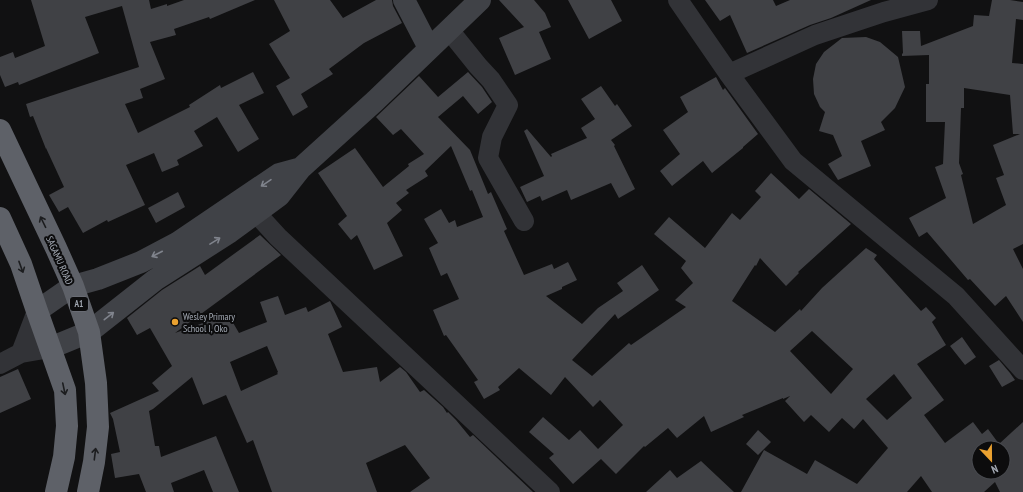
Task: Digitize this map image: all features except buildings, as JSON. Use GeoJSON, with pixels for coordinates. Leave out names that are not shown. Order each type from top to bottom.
{"type":"FeatureCollection","features":[{"type":"Feature","properties":{"kind":"highway","name":"SAGAMU ROAD"},"geometry":{"type":"LineString","coordinates":[[0,130],[56,248],[89,332],[96,383],[98,427],[94,462],[88,492]]}},
{"type":"Feature","properties":{"kind":"highway"},"geometry":{"type":"LineString","coordinates":[[0,218],[21,264],[65,390],[67,426],[64,457],[56,492]]}},
{"type":"Feature","properties":{"kind":"main road"},"geometry":{"type":"LineString","coordinates":[[404,0],[429,48]]}},
{"type":"Feature","properties":{"kind":"main road"},"geometry":{"type":"LineString","coordinates":[[50,348],[89,332],[154,280],[230,232],[279,196],[301,168],[375,101],[480,0]]}},
{"type":"Feature","properties":{"kind":"main road"},"geometry":{"type":"LineString","coordinates":[[37,311],[72,286],[98,279],[141,262],[159,253],[177,243],[279,174],[301,168]]}},
{"type":"Feature","properties":{"kind":"street"},"geometry":{"type":"LineString","coordinates":[[678,0],[729,74],[793,161],[956,296],[1023,370]]}},
{"type":"Feature","properties":{"kind":"street"},"geometry":{"type":"LineString","coordinates":[[729,74],[815,35],[884,12],[928,0]]}},
{"type":"Feature","properties":{"kind":"street"},"geometry":{"type":"LineString","coordinates":[[449,30],[491,80],[508,105],[492,137],[488,158],[524,221]]}},
{"type":"Feature","properties":{"kind":"street"},"geometry":{"type":"LineString","coordinates":[[256,213],[278,237],[550,492]]}},
{"type":"Feature","properties":{"kind":"street"},"geometry":{"type":"LineString","coordinates":[[21,353],[37,311]]}},
{"type":"Feature","properties":{"kind":"street"},"geometry":{"type":"LineString","coordinates":[[0,364],[21,353],[50,348]]}},
{"type":"Feature","properties":{"kind":"place","name":"Wesley Primary School I, Oko"},"geometry":{"type":"Point","coordinates":[175,322]}}]}
